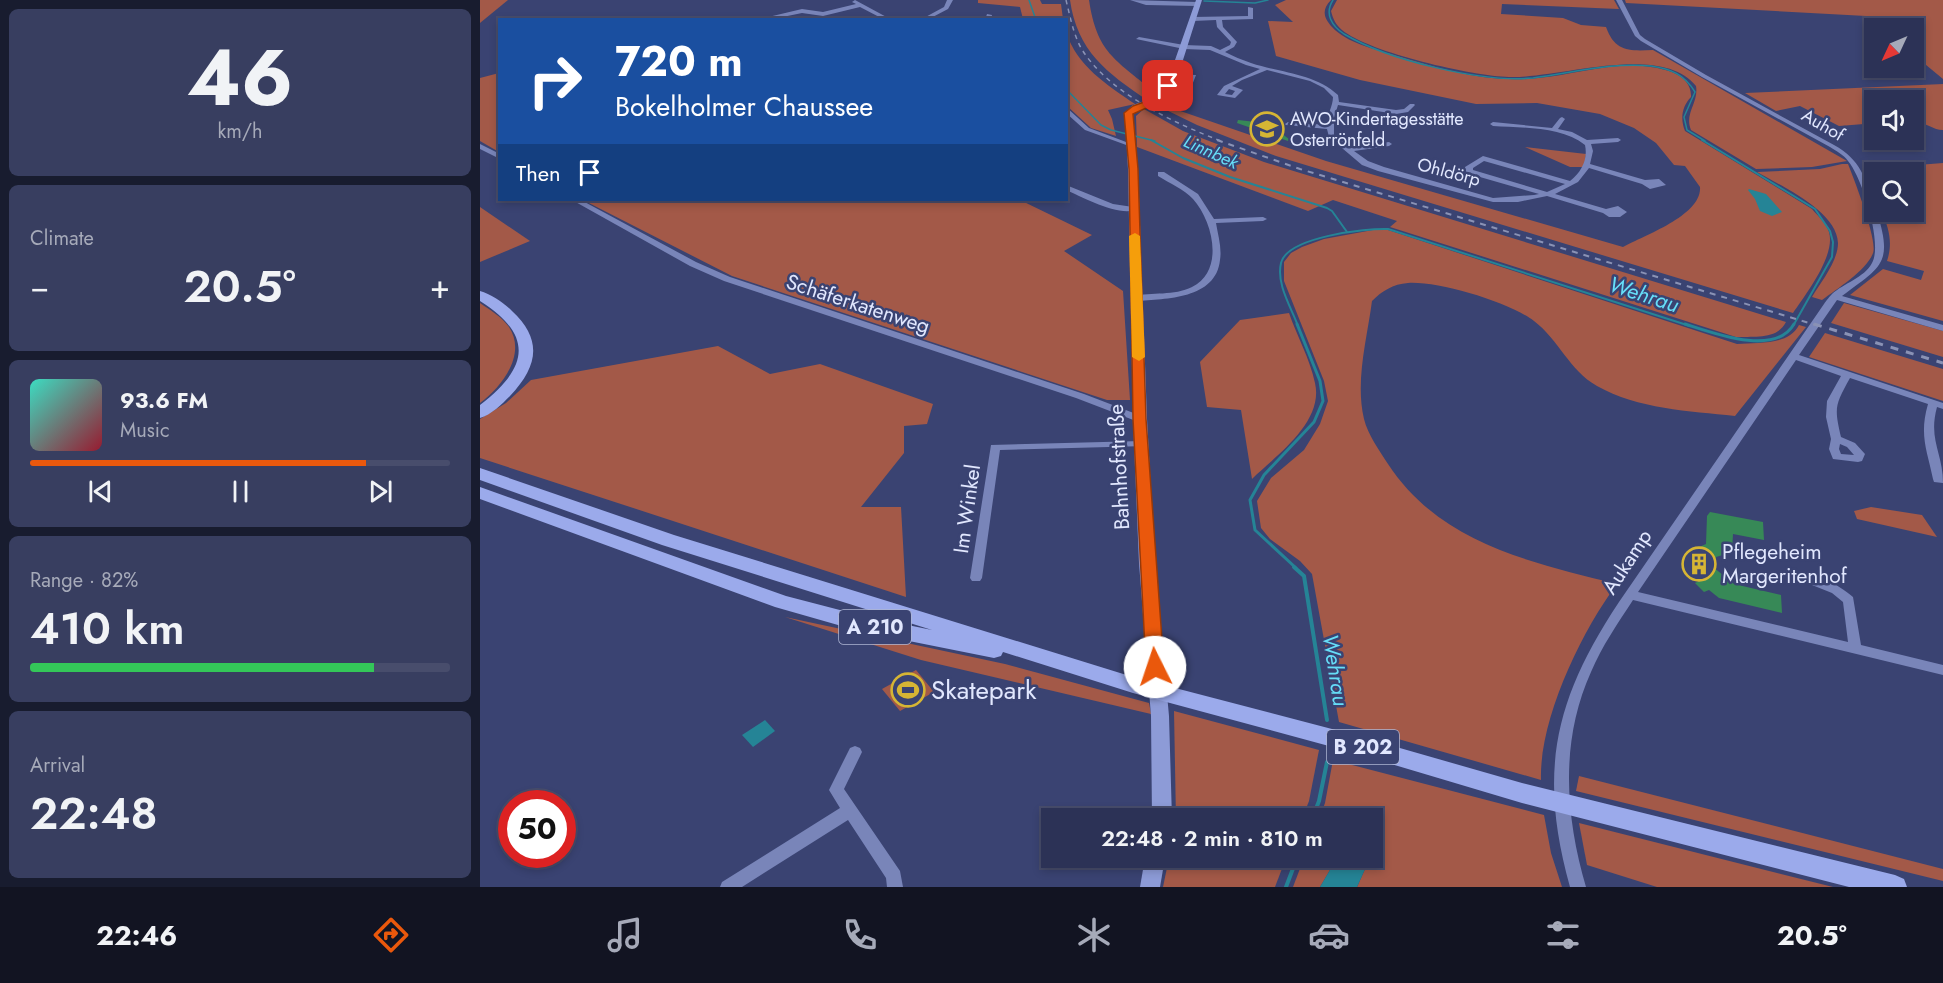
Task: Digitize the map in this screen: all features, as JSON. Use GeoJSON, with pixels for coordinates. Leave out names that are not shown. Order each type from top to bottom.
{"type":"FeatureCollection","features":[{"type":"Feature","properties":{"kind":"highway"},"geometry":{"type":"LineString","coordinates":[[480,295],[508,313],[519,324],[527,346],[526,360],[516,380],[480,413]]}},
{"type":"Feature","properties":{"kind":"highway","name":"A 210"},"geometry":{"type":"LineString","coordinates":[[480,474],[668,540],[957,629],[1042,658]]}},
{"type":"Feature","properties":{"kind":"highway","name":"A 210"},"geometry":{"type":"LineString","coordinates":[[480,493],[782,602],[859,623],[947,642],[1042,658]]}},
{"type":"Feature","properties":{"kind":"highway","name":"B 202"},"geometry":{"type":"LineString","coordinates":[[1042,658],[1522,793],[1895,887]]}},
{"type":"Feature","properties":{"kind":"main road"},"geometry":{"type":"LineString","coordinates":[[1173,75],[1198,2]]}},
{"type":"Feature","properties":{"kind":"main road","name":"Bahnhofstraße"},"geometry":{"type":"LineString","coordinates":[[1162,808],[1160,716],[1147,563],[1140,419],[1129,113],[1136,107],[1161,98],[1173,75]]}},
{"type":"Feature","properties":{"kind":"main road"},"geometry":{"type":"LineString","coordinates":[[1150,887],[1153,868]]}},
{"type":"Feature","properties":{"kind":"street"},"geometry":{"type":"LineString","coordinates":[[852,0],[886,18]]}},
{"type":"Feature","properties":{"kind":"street"},"geometry":{"type":"LineString","coordinates":[[926,18],[946,8],[950,0]]}},
{"type":"Feature","properties":{"kind":"street"},"geometry":{"type":"LineString","coordinates":[[1133,0],[1146,3],[1198,2]]}},
{"type":"Feature","properties":{"kind":"street","name":"Auhof"},"geometry":{"type":"LineString","coordinates":[[1619,0],[1638,36],[1652,46],[1854,162],[1879,232],[1881,248],[1875,265],[1834,296]]}},
{"type":"Feature","properties":{"kind":"street"},"geometry":{"type":"LineString","coordinates":[[768,18],[802,11],[823,17],[860,4]]}},
{"type":"Feature","properties":{"kind":"street"},"geometry":{"type":"LineString","coordinates":[[1193,19],[1251,18],[1250,8]]}},
{"type":"Feature","properties":{"kind":"street"},"geometry":{"type":"LineString","coordinates":[[1227,11],[1227,19]]}},
{"type":"Feature","properties":{"kind":"street"},"geometry":{"type":"LineString","coordinates":[[1218,19],[1220,27],[1234,42],[1233,46],[1220,51]]}},
{"type":"Feature","properties":{"kind":"street"},"geometry":{"type":"LineString","coordinates":[[1139,39],[1220,51],[1265,69],[1312,80],[1326,87],[1336,96],[1330,127],[1288,124]]}},
{"type":"Feature","properties":{"kind":"street"},"geometry":{"type":"LineString","coordinates":[[1226,87],[1265,69]]}},
{"type":"Feature","properties":{"kind":"street"},"geometry":{"type":"LineString","coordinates":[[1173,75],[1194,76],[1187,92]]}},
{"type":"Feature","properties":{"kind":"street"},"geometry":{"type":"LineString","coordinates":[[1336,103],[1396,112],[1406,111],[1412,105]]}},
{"type":"Feature","properties":{"kind":"street"},"geometry":{"type":"LineString","coordinates":[[1068,111],[1087,129],[1130,138]]}},
{"type":"Feature","properties":{"kind":"street"},"geometry":{"type":"LineString","coordinates":[[1554,130],[1562,119]]}},
{"type":"Feature","properties":{"kind":"street"},"geometry":{"type":"LineString","coordinates":[[1493,124],[1554,130],[1569,133],[1587,142],[1618,140]]}},
{"type":"Feature","properties":{"kind":"street","name":"Ohldörp"},"geometry":{"type":"LineString","coordinates":[[1330,127],[1331,136],[1365,163],[1493,200],[1521,200],[1549,194],[1580,177],[1588,166]]}},
{"type":"Feature","properties":{"kind":"street"},"geometry":{"type":"LineString","coordinates":[[1587,142],[1590,148],[1588,166],[1645,182]]}},
{"type":"Feature","properties":{"kind":"street"},"geometry":{"type":"LineString","coordinates":[[1347,150],[1389,144]]}},
{"type":"Feature","properties":{"kind":"street"},"geometry":{"type":"LineString","coordinates":[[480,146],[498,156]]}},
{"type":"Feature","properties":{"kind":"street","name":"Ohldörp"},"geometry":{"type":"LineString","coordinates":[[1570,183],[1483,158],[1469,167],[1469,171],[1606,211]]}},
{"type":"Feature","properties":{"kind":"street"},"geometry":{"type":"LineString","coordinates":[[1136,298],[1175,295],[1194,290],[1213,273],[1216,255],[1212,221],[1195,196],[1161,174]]}},
{"type":"Feature","properties":{"kind":"street"},"geometry":{"type":"LineString","coordinates":[[1068,189],[1111,207],[1133,209]]}},
{"type":"Feature","properties":{"kind":"street","name":"Schäferkatenweg"},"geometry":{"type":"LineString","coordinates":[[578,201],[693,264],[727,279],[1057,388],[1140,419]]}},
{"type":"Feature","properties":{"kind":"street"},"geometry":{"type":"LineString","coordinates":[[1212,221],[1263,219]]}},
{"type":"Feature","properties":{"kind":"street"},"geometry":{"type":"LineString","coordinates":[[1834,296],[1943,328]]}},
{"type":"Feature","properties":{"kind":"street","name":"Aukamp"},"geometry":{"type":"LineString","coordinates":[[1578,887],[1566,849],[1561,813],[1561,764],[1572,706],[1590,661],[1630,595],[1767,393],[1795,357],[1834,296]]}},
{"type":"Feature","properties":{"kind":"street"},"geometry":{"type":"LineString","coordinates":[[1795,357],[1938,405],[1926,423],[1928,445],[1938,460],[1938,479],[1943,479]]}},
{"type":"Feature","properties":{"kind":"street"},"geometry":{"type":"LineString","coordinates":[[1836,439],[1831,417],[1832,401],[1846,376]]}},
{"type":"Feature","properties":{"kind":"street","name":"Im Winkel"},"geometry":{"type":"LineString","coordinates":[[976,578],[995,447],[1142,444]]}},
{"type":"Feature","properties":{"kind":"street"},"geometry":{"type":"LineString","coordinates":[[1816,582],[1836,590],[1849,600],[1855,650]]}},
{"type":"Feature","properties":{"kind":"street"},"geometry":{"type":"LineString","coordinates":[[1630,595],[1943,670]]}},
{"type":"Feature","properties":{"kind":"street"},"geometry":{"type":"LineString","coordinates":[[855,752],[836,790],[894,876],[895,887]]}},
{"type":"Feature","properties":{"kind":"street"},"geometry":{"type":"LineString","coordinates":[[728,887],[850,810]]}},
{"type":"Feature","properties":{"kind":"shaded area"},"geometry":{"type":"Polygon","coordinates":[[[480,0],[508,0],[480,23],[480,0]]]}},
{"type":"Feature","properties":{"kind":"shaded area"},"geometry":{"type":"Polygon","coordinates":[[[978,0],[1040,0],[1042,4],[1061,4],[1063,18],[1023,18],[1020,7],[978,3],[978,0]]]}},
{"type":"Feature","properties":{"kind":"shaded area"},"geometry":{"type":"Polygon","coordinates":[[[1070,0],[1089,0],[1092,18],[1103,44],[1118,62],[1153,91],[1147,100],[1119,80],[1096,59],[1079,33],[1070,0]]]}},
{"type":"Feature","properties":{"kind":"shaded area"},"geometry":{"type":"Polygon","coordinates":[[[1286,0],[1331,0],[1325,11],[1327,20],[1338,33],[1345,37],[1361,45],[1465,74],[1520,79],[1630,66],[1659,68],[1674,73],[1687,82],[1690,89],[1691,97],[1683,113],[1685,131],[1812,209],[1829,232],[1830,241],[1824,263],[1793,313],[1276,156],[1197,125],[1156,105],[1160,104],[1326,161],[1623,247],[1682,215],[1692,207],[1698,197],[1700,187],[1685,166],[1674,165],[1656,143],[1634,128],[1600,114],[1537,103],[1476,104],[1360,80],[1276,56],[1268,21],[1293,22],[1275,5],[1286,0]]]}},
{"type":"Feature","properties":{"kind":"shaded area"},"geometry":{"type":"Polygon","coordinates":[[[1337,0],[1614,0],[1619,9],[1502,4],[1501,14],[1563,18],[1581,25],[1606,27],[1618,46],[1630,50],[1653,50],[1847,161],[1812,167],[1756,169],[1691,130],[1689,118],[1696,98],[1696,86],[1680,73],[1659,66],[1634,64],[1509,77],[1448,68],[1398,55],[1356,39],[1342,30],[1334,19],[1331,11],[1337,0]]]}},
{"type":"Feature","properties":{"kind":"shaded area"},"geometry":{"type":"Polygon","coordinates":[[[1625,0],[1943,0],[1943,79],[1924,63],[1924,18],[1868,18],[1866,16],[1626,3],[1625,0]]]}},
{"type":"Feature","properties":{"kind":"shaded area"},"geometry":{"type":"Polygon","coordinates":[[[1068,37],[1085,65],[1135,104],[1108,110],[1116,136],[1091,128],[1068,107],[1068,37]]]}},
{"type":"Feature","properties":{"kind":"shaded area"},"geometry":{"type":"Polygon","coordinates":[[[498,74],[498,151],[480,141],[480,78],[498,74]]]}},
{"type":"Feature","properties":{"kind":"shaded area"},"geometry":{"type":"Polygon","coordinates":[[[1943,84],[1943,130],[1924,124],[1924,90],[1864,90],[1864,124],[1839,126],[1800,106],[1776,111],[1745,93],[1943,84]]]}},
{"type":"Feature","properties":{"kind":"shaded area"},"geometry":{"type":"Polygon","coordinates":[[[1144,109],[1183,131],[1264,162],[1786,322],[1777,332],[1771,334],[1736,337],[1390,227],[1397,221],[1333,200],[1308,211],[1137,147],[1136,116],[1144,109]]]}},
{"type":"Feature","properties":{"kind":"shaded area"},"geometry":{"type":"Polygon","coordinates":[[[1525,147],[1586,154],[1584,167],[1570,167],[1525,147]]]}},
{"type":"Feature","properties":{"kind":"shaded area"},"geometry":{"type":"Polygon","coordinates":[[[1943,163],[1943,321],[1850,295],[1883,269],[1921,280],[1924,271],[1887,261],[1890,248],[1886,222],[1924,222],[1924,164],[1943,163]]]}},
{"type":"Feature","properties":{"kind":"shaded area"},"geometry":{"type":"Polygon","coordinates":[[[1848,164],[1864,208],[1864,222],[1868,222],[1874,246],[1873,253],[1865,266],[1822,300],[1812,297],[1835,257],[1838,243],[1835,231],[1818,210],[1793,192],[1757,172],[1820,169],[1848,164]]]}},
{"type":"Feature","properties":{"kind":"shaded area"},"geometry":{"type":"Polygon","coordinates":[[[1749,189],[1766,194],[1782,212],[1772,216],[1760,211],[1749,189]]]}},
{"type":"Feature","properties":{"kind":"shaded area"},"geometry":{"type":"Polygon","coordinates":[[[585,201],[1022,201],[1092,235],[1064,251],[1123,291],[1130,400],[1107,400],[732,276],[585,201]]]}},
{"type":"Feature","properties":{"kind":"shaded area"},"geometry":{"type":"Polygon","coordinates":[[[480,207],[530,241],[480,262],[480,207]]]}},
{"type":"Feature","properties":{"kind":"shaded area"},"geometry":{"type":"Polygon","coordinates":[[[1373,230],[1388,230],[1737,344],[1772,342],[1788,337],[1799,325],[1806,327],[1735,416],[1664,408],[1613,394],[1597,386],[1579,372],[1534,321],[1508,307],[1473,294],[1437,285],[1408,283],[1388,289],[1372,301],[1361,375],[1364,419],[1368,431],[1388,464],[1409,491],[1434,513],[1461,531],[1490,546],[1552,567],[1617,584],[1590,626],[1565,678],[1547,731],[1542,756],[1541,780],[1339,722],[1312,574],[1300,561],[1270,539],[1261,528],[1257,501],[1271,478],[1304,450],[1320,424],[1328,401],[1324,381],[1284,281],[1284,262],[1291,253],[1324,239],[1373,230]]]}},
{"type":"Feature","properties":{"kind":"shaded area"},"geometry":{"type":"Polygon","coordinates":[[[480,303],[509,327],[514,337],[515,348],[514,359],[504,379],[480,403],[480,303]]]}},
{"type":"Feature","properties":{"kind":"shaded area"},"geometry":{"type":"Polygon","coordinates":[[[1844,303],[1943,331],[1943,357],[1831,323],[1844,303]]]}},
{"type":"Feature","properties":{"kind":"shaded area"},"geometry":{"type":"Polygon","coordinates":[[[1289,313],[1310,365],[1316,397],[1306,424],[1296,437],[1252,479],[1241,410],[1207,407],[1200,362],[1240,320],[1289,313]]]}},
{"type":"Feature","properties":{"kind":"shaded area"},"geometry":{"type":"Polygon","coordinates":[[[1825,333],[1943,369],[1943,401],[1809,357],[1825,333]]]}},
{"type":"Feature","properties":{"kind":"shaded area"},"geometry":{"type":"Polygon","coordinates":[[[718,346],[770,374],[820,364],[933,404],[927,424],[904,426],[904,453],[861,507],[901,507],[906,597],[480,458],[480,419],[506,403],[531,380],[718,346]]]}},
{"type":"Feature","properties":{"kind":"shaded area"},"geometry":{"type":"Polygon","coordinates":[[[1871,507],[1922,515],[1937,537],[1857,519],[1854,511],[1871,507]]]}},
{"type":"Feature","properties":{"kind":"shaded area"},"geometry":{"type":"Polygon","coordinates":[[[785,617],[1005,664],[1149,703],[1151,714],[921,660],[785,617]]]}},
{"type":"Feature","properties":{"kind":"shaded area","name":"Skatepark"},"geometry":{"type":"Polygon","coordinates":[[[916,670],[934,692],[900,711],[882,689],[916,670]]]}},
{"type":"Feature","properties":{"kind":"shaded area"},"geometry":{"type":"Polygon","coordinates":[[[1174,711],[1319,750],[1306,808],[1176,808],[1174,711]]]}},
{"type":"Feature","properties":{"kind":"shaded area"},"geometry":{"type":"Polygon","coordinates":[[[765,720],[775,731],[753,747],[742,735],[765,720]]]}},
{"type":"Feature","properties":{"kind":"shaded area"},"geometry":{"type":"Polygon","coordinates":[[[1333,760],[1544,815],[1551,853],[1562,887],[1357,887],[1366,868],[1383,868],[1383,808],[1323,808],[1333,760]]]}},
{"type":"Feature","properties":{"kind":"shaded area"},"geometry":{"type":"Polygon","coordinates":[[[1579,776],[1943,869],[1943,881],[1576,791],[1579,776]]]}},
{"type":"Feature","properties":{"kind":"shaded area"},"geometry":{"type":"Polygon","coordinates":[[[1579,823],[1833,887],[1657,887],[1587,865],[1579,823]]]}},
{"type":"Feature","properties":{"kind":"shaded area"},"geometry":{"type":"Polygon","coordinates":[[[1167,868],[1282,868],[1275,887],[1163,887],[1167,868]]]}},
{"type":"Feature","properties":{"kind":"shaded area"},"geometry":{"type":"Polygon","coordinates":[[[1300,868],[1331,868],[1320,887],[1293,887],[1300,868]]]}},
{"type":"Feature","properties":{"kind":"shaded area"},"geometry":{"type":"Polygon","coordinates":[[[1331,868],[1366,868],[1357,887],[1320,887],[1331,868]]]}},
{"type":"Feature","properties":{"kind":"building","name":"AWO-Kindertagesstätte Osterrönfeld"},"geometry":{"type":"Polygon","coordinates":[[[1238,120],[1281,127],[1278,131],[1289,139],[1288,141],[1237,123],[1238,120]]]}},
{"type":"Feature","properties":{"kind":"building","name":"Pflegeheim Margeritenhof"},"geometry":{"type":"Polygon","coordinates":[[[1710,512],[1763,522],[1764,540],[1733,534],[1732,550],[1726,549],[1726,554],[1716,557],[1713,567],[1734,584],[1781,595],[1782,613],[1719,598],[1709,590],[1704,592],[1695,583],[1699,581],[1683,568],[1683,560],[1689,558],[1690,551],[1706,544],[1707,516],[1710,512]]]}},
{"type":"Feature","properties":{"kind":"waterway","name":"Linnbek"},"geometry":{"type":"LineString","coordinates":[[1029,0],[1035,18]]}},
{"type":"Feature","properties":{"kind":"waterway"},"geometry":{"type":"LineString","coordinates":[[1204,1],[1255,3],[1268,0]]}},
{"type":"Feature","properties":{"kind":"waterway","name":"Wehrau"},"geometry":{"type":"LineString","coordinates":[[1333,0],[1329,15],[1336,27],[1344,34],[1385,53],[1436,68],[1512,79],[1621,65],[1651,66],[1671,71],[1682,77],[1695,92],[1684,117],[1687,130],[1705,141]]}},
{"type":"Feature","properties":{"kind":"waterway","name":"Linnbek"},"geometry":{"type":"LineString","coordinates":[[1068,91],[1101,125],[1111,130],[1151,140]]}},
{"type":"Feature","properties":{"kind":"waterway","name":"Linnbek"},"geometry":{"type":"LineString","coordinates":[[1151,140],[1155,141]]}},
{"type":"Feature","properties":{"kind":"waterway","name":"Linnbek"},"geometry":{"type":"LineString","coordinates":[[1151,140],[1183,158],[1230,177],[1327,208],[1332,211],[1347,232]]}},
{"type":"Feature","properties":{"kind":"waterway","name":"Wehrau"},"geometry":{"type":"LineString","coordinates":[[1702,140],[1815,209],[1830,231],[1833,242],[1832,257],[1793,326]]}},
{"type":"Feature","properties":{"kind":"waterway","name":"Wehrau"},"geometry":{"type":"LineString","coordinates":[[1347,232],[1388,229],[1690,326]]}},
{"type":"Feature","properties":{"kind":"waterway","name":"Wehrau"},"geometry":{"type":"LineString","coordinates":[[1298,326],[1285,295],[1281,279],[1281,263],[1286,254],[1297,247],[1347,232]]}},
{"type":"Feature","properties":{"kind":"waterway","name":"Wehrau"},"geometry":{"type":"LineString","coordinates":[[1296,568],[1255,530],[1250,500],[1264,475],[1314,422],[1323,401],[1320,381],[1297,324]]}},
{"type":"Feature","properties":{"kind":"waterway","name":"Wehrau"},"geometry":{"type":"LineString","coordinates":[[1685,324],[1727,337],[1759,341],[1785,334],[1794,324]]}},
{"type":"Feature","properties":{"kind":"waterway","name":"Wehrau"},"geometry":{"type":"LineString","coordinates":[[1294,567],[1304,576],[1327,720]]}},
{"type":"Feature","properties":{"kind":"waterway","name":"Wehrau"},"geometry":{"type":"LineString","coordinates":[[1316,808],[1327,762]]}},
{"type":"Feature","properties":{"kind":"waterway","name":"Wehrau"},"geometry":{"type":"LineString","coordinates":[[1286,887],[1293,868]]}},
{"type":"Feature","properties":{"kind":"railway"},"geometry":{"type":"LineString","coordinates":[[1066,0],[1081,48],[1108,79],[1163,116],[1221,141]]}},
{"type":"Feature","properties":{"kind":"railway"},"geometry":{"type":"LineString","coordinates":[[1217,140],[1300,169],[1819,326]]}},
{"type":"Feature","properties":{"kind":"railway"},"geometry":{"type":"LineString","coordinates":[[1814,324],[1943,363]]}},
{"type":"Feature","properties":{"kind":"slow traffic"},"geometry":{"type":"LineString","coordinates":[[1135,236],[1139,357]]}},
{"type":"Feature","properties":{"kind":"place","name":"AWO-Kindertagesstätte Osterrönfeld"},"geometry":{"type":"Point","coordinates":[1267,129]}},
{"type":"Feature","properties":{"kind":"place","name":"Pflegeheim Margeritenhof"},"geometry":{"type":"Point","coordinates":[1699,564]}},
{"type":"Feature","properties":{"kind":"place","name":"Skatepark"},"geometry":{"type":"Point","coordinates":[908,690]}},
{"type":"Feature","properties":{"kind":"route"},"geometry":{"type":"LineString","coordinates":[[1155,667],[1140,419],[1133,169],[1129,113],[1136,107],[1161,98],[1168,86]]}}]}
